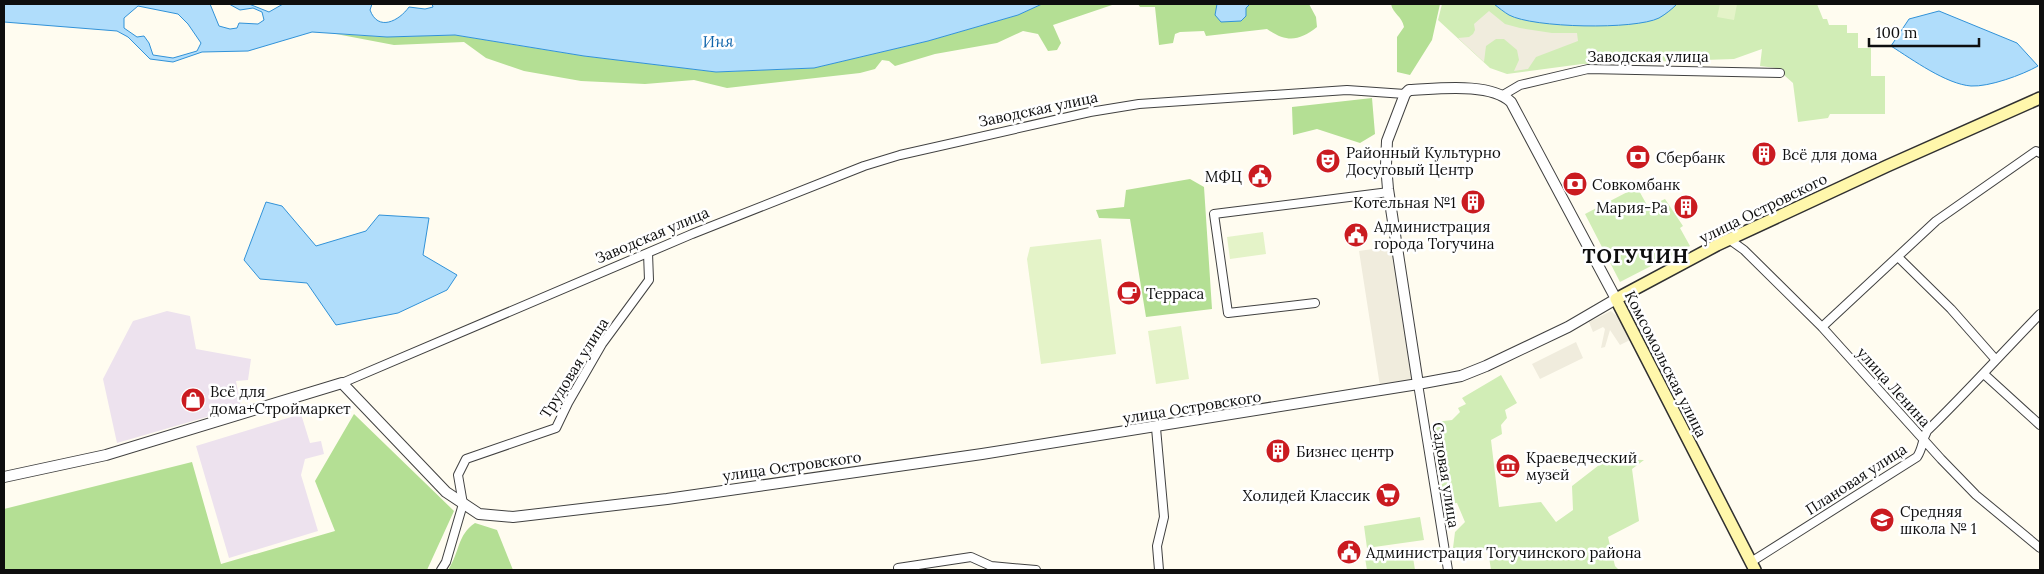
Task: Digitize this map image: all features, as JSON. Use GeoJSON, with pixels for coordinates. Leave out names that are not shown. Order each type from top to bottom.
{"type":"FeatureCollection","features":[{"type":"Feature","properties":{"kind":"main road","name":"улица Островского"},"geometry":{"type":"LineString","coordinates":[[1616,299],[1730,240],[1887,166],[2040,98]]}},
{"type":"Feature","properties":{"kind":"main road","name":"Комсомольская улица"},"geometry":{"type":"LineString","coordinates":[[1616,299],[1753,566]]}},
{"type":"Feature","properties":{"kind":"street","name":"Заводская улица"},"geometry":{"type":"LineString","coordinates":[[342,383],[648,253],[864,166],[900,155],[1090,112],[1163,102],[1347,90],[1405,94],[1409,90],[1450,89],[1479,90],[1503,95],[1520,85],[1588,69],[1780,73]]}},
{"type":"Feature","properties":{"kind":"street"},"geometry":{"type":"LineString","coordinates":[[1405,94],[1387,141],[1386,165],[1418,384]]}},
{"type":"Feature","properties":{"kind":"street","name":"Комсомольская улица"},"geometry":{"type":"LineString","coordinates":[[1503,95],[1511,102],[1549,170],[1616,299]]}},
{"type":"Feature","properties":{"kind":"street"},"geometry":{"type":"LineString","coordinates":[[1822,327],[1936,221],[2036,151],[2040,154]]}},
{"type":"Feature","properties":{"kind":"street"},"geometry":{"type":"LineString","coordinates":[[1315,303],[1228,313],[1214,214],[1389,192]]}},
{"type":"Feature","properties":{"kind":"street","name":"улица Ленина"},"geometry":{"type":"LineString","coordinates":[[1730,240],[1744,250],[1822,327],[1922,439],[1976,495],[2040,548]]}},
{"type":"Feature","properties":{"kind":"street","name":"Трудовая улица"},"geometry":{"type":"LineString","coordinates":[[463,504],[458,475],[466,459],[556,428],[568,402],[602,344],[649,280],[648,253]]}},
{"type":"Feature","properties":{"kind":"street"},"geometry":{"type":"LineString","coordinates":[[1898,257],[1951,309],[1996,360]]}},
{"type":"Feature","properties":{"kind":"street","name":"улица Островского"},"geometry":{"type":"LineString","coordinates":[[342,383],[446,492],[479,514],[513,517],[686,496],[1156,428],[1461,376],[1568,327],[1616,299]]}},
{"type":"Feature","properties":{"kind":"street","name":"Плановая улица"},"geometry":{"type":"LineString","coordinates":[[1753,566],[1909,463],[1922,450],[1922,439],[1928,431],[1985,375],[1996,360],[2040,314]]}},
{"type":"Feature","properties":{"kind":"street"},"geometry":{"type":"LineString","coordinates":[[1985,375],[2040,425]]}},
{"type":"Feature","properties":{"kind":"street"},"geometry":{"type":"LineString","coordinates":[[4,477],[106,455],[342,383]]}},
{"type":"Feature","properties":{"kind":"street","name":"Садовая улица"},"geometry":{"type":"LineString","coordinates":[[1418,384],[1448,570]]}},
{"type":"Feature","properties":{"kind":"street"},"geometry":{"type":"LineString","coordinates":[[1156,428],[1164,510],[1156,546],[1159,570]]}},
{"type":"Feature","properties":{"kind":"street"},"geometry":{"type":"LineString","coordinates":[[441,570],[446,562],[463,504]]}},
{"type":"Feature","properties":{"kind":"street"},"geometry":{"type":"LineString","coordinates":[[898,568],[971,557],[992,566],[1036,570]]}},
{"type":"Feature","properties":{"kind":"shaded area"},"geometry":{"type":"Polygon","coordinates":[[[1489,11],[1505,24],[1520,28],[1552,33],[1577,33],[1578,41],[1536,57],[1528,69],[1514,71],[1519,60],[1517,50],[1504,39],[1496,39],[1486,46],[1484,62],[1458,38],[1469,37],[1473,34],[1475,30],[1474,24],[1489,11]]]}},
{"type":"Feature","properties":{"kind":"shaded area"},"geometry":{"type":"Polygon","coordinates":[[[1393,246],[1415,380],[1380,386],[1359,251],[1393,246]]]}},
{"type":"Feature","properties":{"kind":"shaded area"},"geometry":{"type":"Polygon","coordinates":[[[167,311],[190,316],[196,349],[251,359],[248,380],[236,381],[241,407],[117,443],[103,379],[133,321],[167,311]]]}},
{"type":"Feature","properties":{"kind":"shaded area"},"geometry":{"type":"Polygon","coordinates":[[[1611,311],[1619,318],[1630,340],[1620,345],[1610,330],[1605,347],[1601,348],[1605,329],[1603,327],[1593,332],[1589,322],[1611,311]]]}},
{"type":"Feature","properties":{"kind":"shaded area"},"geometry":{"type":"Polygon","coordinates":[[[1576,342],[1583,358],[1540,379],[1532,364],[1576,342]]]}},
{"type":"Feature","properties":{"kind":"shaded area"},"geometry":{"type":"Polygon","coordinates":[[[301,414],[310,443],[321,441],[324,454],[305,459],[301,475],[318,531],[229,558],[196,446],[301,414]]]}},
{"type":"Feature","properties":{"kind":"green space"},"geometry":{"type":"Polygon","coordinates":[[[1042,4],[1115,4],[1053,25],[1061,43],[1057,50],[1048,51],[1038,34],[1023,31],[997,43],[935,54],[895,66],[889,61],[882,60],[875,69],[860,73],[727,88],[694,80],[645,84],[581,81],[524,71],[486,58],[464,42],[394,45],[336,34],[387,37],[455,35],[584,56],[716,72],[814,68],[928,41],[1018,15],[1042,4]]]}},
{"type":"Feature","properties":{"kind":"green space"},"geometry":{"type":"Polygon","coordinates":[[[1138,4],[1309,4],[1316,17],[1317,27],[1311,32],[1293,38],[1281,37],[1267,29],[1206,36],[1204,31],[1180,32],[1175,34],[1173,43],[1159,45],[1155,7],[1140,7],[1138,4]]]}},
{"type":"Feature","properties":{"kind":"green space"},"geometry":{"type":"Polygon","coordinates":[[[1391,4],[1440,4],[1432,40],[1410,75],[1397,72],[1397,37],[1404,27],[1391,4]]]}},
{"type":"Feature","properties":{"kind":"green space"},"geometry":{"type":"Polygon","coordinates":[[[1442,4],[1817,4],[1823,19],[1827,19],[1829,25],[1847,25],[1847,33],[1858,33],[1858,48],[1871,48],[1871,76],[1885,76],[1885,114],[1830,114],[1828,118],[1798,122],[1793,83],[1776,68],[1760,66],[1762,49],[1734,59],[1582,64],[1507,74],[1490,68],[1438,20],[1442,4]]]}},
{"type":"Feature","properties":{"kind":"green space"},"geometry":{"type":"Polygon","coordinates":[[[1720,4],[1737,4],[1734,20],[1717,17],[1720,4]]]}},
{"type":"Feature","properties":{"kind":"green space"},"geometry":{"type":"Polygon","coordinates":[[[1372,98],[1375,134],[1360,143],[1317,129],[1293,135],[1292,107],[1372,98]]]}},
{"type":"Feature","properties":{"kind":"green space"},"geometry":{"type":"Polygon","coordinates":[[[1190,179],[1204,187],[1212,309],[1146,317],[1130,219],[1099,218],[1096,210],[1124,207],[1126,190],[1190,179]]]}},
{"type":"Feature","properties":{"kind":"green space"},"geometry":{"type":"Polygon","coordinates":[[[1637,187],[1648,207],[1665,199],[1683,226],[1680,228],[1690,246],[1620,282],[1585,214],[1637,187]]]}},
{"type":"Feature","properties":{"kind":"green space"},"geometry":{"type":"Polygon","coordinates":[[[1263,232],[1266,254],[1230,259],[1227,237],[1263,232]]]}},
{"type":"Feature","properties":{"kind":"green space"},"geometry":{"type":"Polygon","coordinates":[[[1101,239],[1116,354],[1041,364],[1027,259],[1030,247],[1101,239]]]}},
{"type":"Feature","properties":{"kind":"green space"},"geometry":{"type":"Polygon","coordinates":[[[1181,326],[1189,379],[1156,384],[1148,331],[1181,326]]]}},
{"type":"Feature","properties":{"kind":"green space"},"geometry":{"type":"Polygon","coordinates":[[[1501,375],[1517,403],[1505,410],[1507,418],[1501,425],[1502,434],[1491,440],[1499,507],[1541,502],[1556,522],[1573,510],[1572,486],[1603,462],[1612,459],[1644,460],[1632,469],[1639,521],[1608,537],[1615,566],[1619,570],[1491,570],[1488,550],[1452,556],[1455,532],[1465,522],[1457,503],[1444,504],[1435,422],[1452,420],[1460,412],[1458,408],[1466,404],[1462,398],[1501,375]]]}},
{"type":"Feature","properties":{"kind":"green space"},"geometry":{"type":"Polygon","coordinates":[[[354,414],[454,511],[427,570],[4,570],[4,509],[192,462],[221,564],[335,531],[315,481],[354,414]]]}},
{"type":"Feature","properties":{"kind":"green space"},"geometry":{"type":"Polygon","coordinates":[[[1420,517],[1424,540],[1367,548],[1364,526],[1420,517]]]}},
{"type":"Feature","properties":{"kind":"green space"},"geometry":{"type":"Polygon","coordinates":[[[475,523],[497,530],[513,570],[448,570],[462,538],[475,523]]]}},
{"type":"Feature","properties":{"kind":"green space"},"geometry":{"type":"Polygon","coordinates":[[[1412,551],[1415,570],[1367,570],[1365,558],[1412,551]]]}},
{"type":"Feature","properties":{"kind":"water","name":"Иня"},"geometry":{"type":"Polygon","coordinates":[[[4,4],[210,4],[219,26],[230,29],[237,28],[239,23],[258,24],[264,20],[262,12],[253,8],[240,10],[229,4],[249,4],[269,12],[283,4],[372,4],[370,10],[374,17],[378,21],[389,22],[400,16],[409,7],[425,9],[433,7],[432,4],[1042,4],[1018,15],[928,41],[814,68],[716,72],[584,56],[455,35],[387,37],[312,32],[248,51],[202,52],[173,62],[150,59],[128,37],[117,31],[4,22],[4,4]],[[138,6],[124,18],[124,28],[137,37],[144,36],[149,43],[153,55],[173,58],[197,51],[201,43],[188,24],[178,14],[138,6]]]}},
{"type":"Feature","properties":{"kind":"water"},"geometry":{"type":"Polygon","coordinates":[[[1217,4],[1250,4],[1246,8],[1246,16],[1241,21],[1221,22],[1215,15],[1217,4]]]}},
{"type":"Feature","properties":{"kind":"water"},"geometry":{"type":"Polygon","coordinates":[[[1494,4],[1677,4],[1659,18],[1647,22],[1584,26],[1539,23],[1521,19],[1509,15],[1494,4]]]}},
{"type":"Feature","properties":{"kind":"water"},"geometry":{"type":"Polygon","coordinates":[[[1939,11],[2017,43],[2038,66],[2005,80],[1987,85],[1971,86],[1951,81],[1941,76],[1891,46],[1909,19],[1939,11]]]}},
{"type":"Feature","properties":{"kind":"water"},"geometry":{"type":"Polygon","coordinates":[[[266,202],[282,206],[316,246],[366,231],[379,215],[429,218],[423,255],[457,275],[447,290],[398,313],[336,325],[307,283],[260,279],[244,260],[266,202]]]}},
{"type":"Feature","properties":{"kind":"place","name":"Всё для дома"},"geometry":{"type":"Point","coordinates":[1764,154]}},
{"type":"Feature","properties":{"kind":"place","name":"Сбербанк"},"geometry":{"type":"Point","coordinates":[1638,157]}},
{"type":"Feature","properties":{"kind":"place","name":"Районный Культурно Досуговый Центр"},"geometry":{"type":"Point","coordinates":[1328,161]}},
{"type":"Feature","properties":{"kind":"place","name":"МФЦ"},"geometry":{"type":"Point","coordinates":[1260,176]}},
{"type":"Feature","properties":{"kind":"place","name":"Совкомбанк"},"geometry":{"type":"Point","coordinates":[1575,184]}},
{"type":"Feature","properties":{"kind":"place","name":"Котельная №1"},"geometry":{"type":"Point","coordinates":[1473,202]}},
{"type":"Feature","properties":{"kind":"place","name":"Мария-Ра"},"geometry":{"type":"Point","coordinates":[1686,207]}},
{"type":"Feature","properties":{"kind":"place","name":"Администрация города Тогучина"},"geometry":{"type":"Point","coordinates":[1356,235]}},
{"type":"Feature","properties":{"kind":"place","name":"Терраса"},"geometry":{"type":"Point","coordinates":[1129,293]}},
{"type":"Feature","properties":{"kind":"place","name":"Всё для дома+Строймаркет"},"geometry":{"type":"Point","coordinates":[193,400]}},
{"type":"Feature","properties":{"kind":"place","name":"Бизнес центр"},"geometry":{"type":"Point","coordinates":[1278,451]}},
{"type":"Feature","properties":{"kind":"place","name":"Краеведческий музей"},"geometry":{"type":"Point","coordinates":[1508,466]}},
{"type":"Feature","properties":{"kind":"place","name":"Холидей Классик"},"geometry":{"type":"Point","coordinates":[1388,495]}},
{"type":"Feature","properties":{"kind":"place","name":"Средняя школа № 1"},"geometry":{"type":"Point","coordinates":[1882,520]}},
{"type":"Feature","properties":{"kind":"place","name":"Администрация Тогучинского района"},"geometry":{"type":"Point","coordinates":[1349,552]}},
{"type":"Feature","properties":{"kind":"district","name":"ТОГУЧИН"},"geometry":{"type":"Point","coordinates":[1636,255]}}]}
